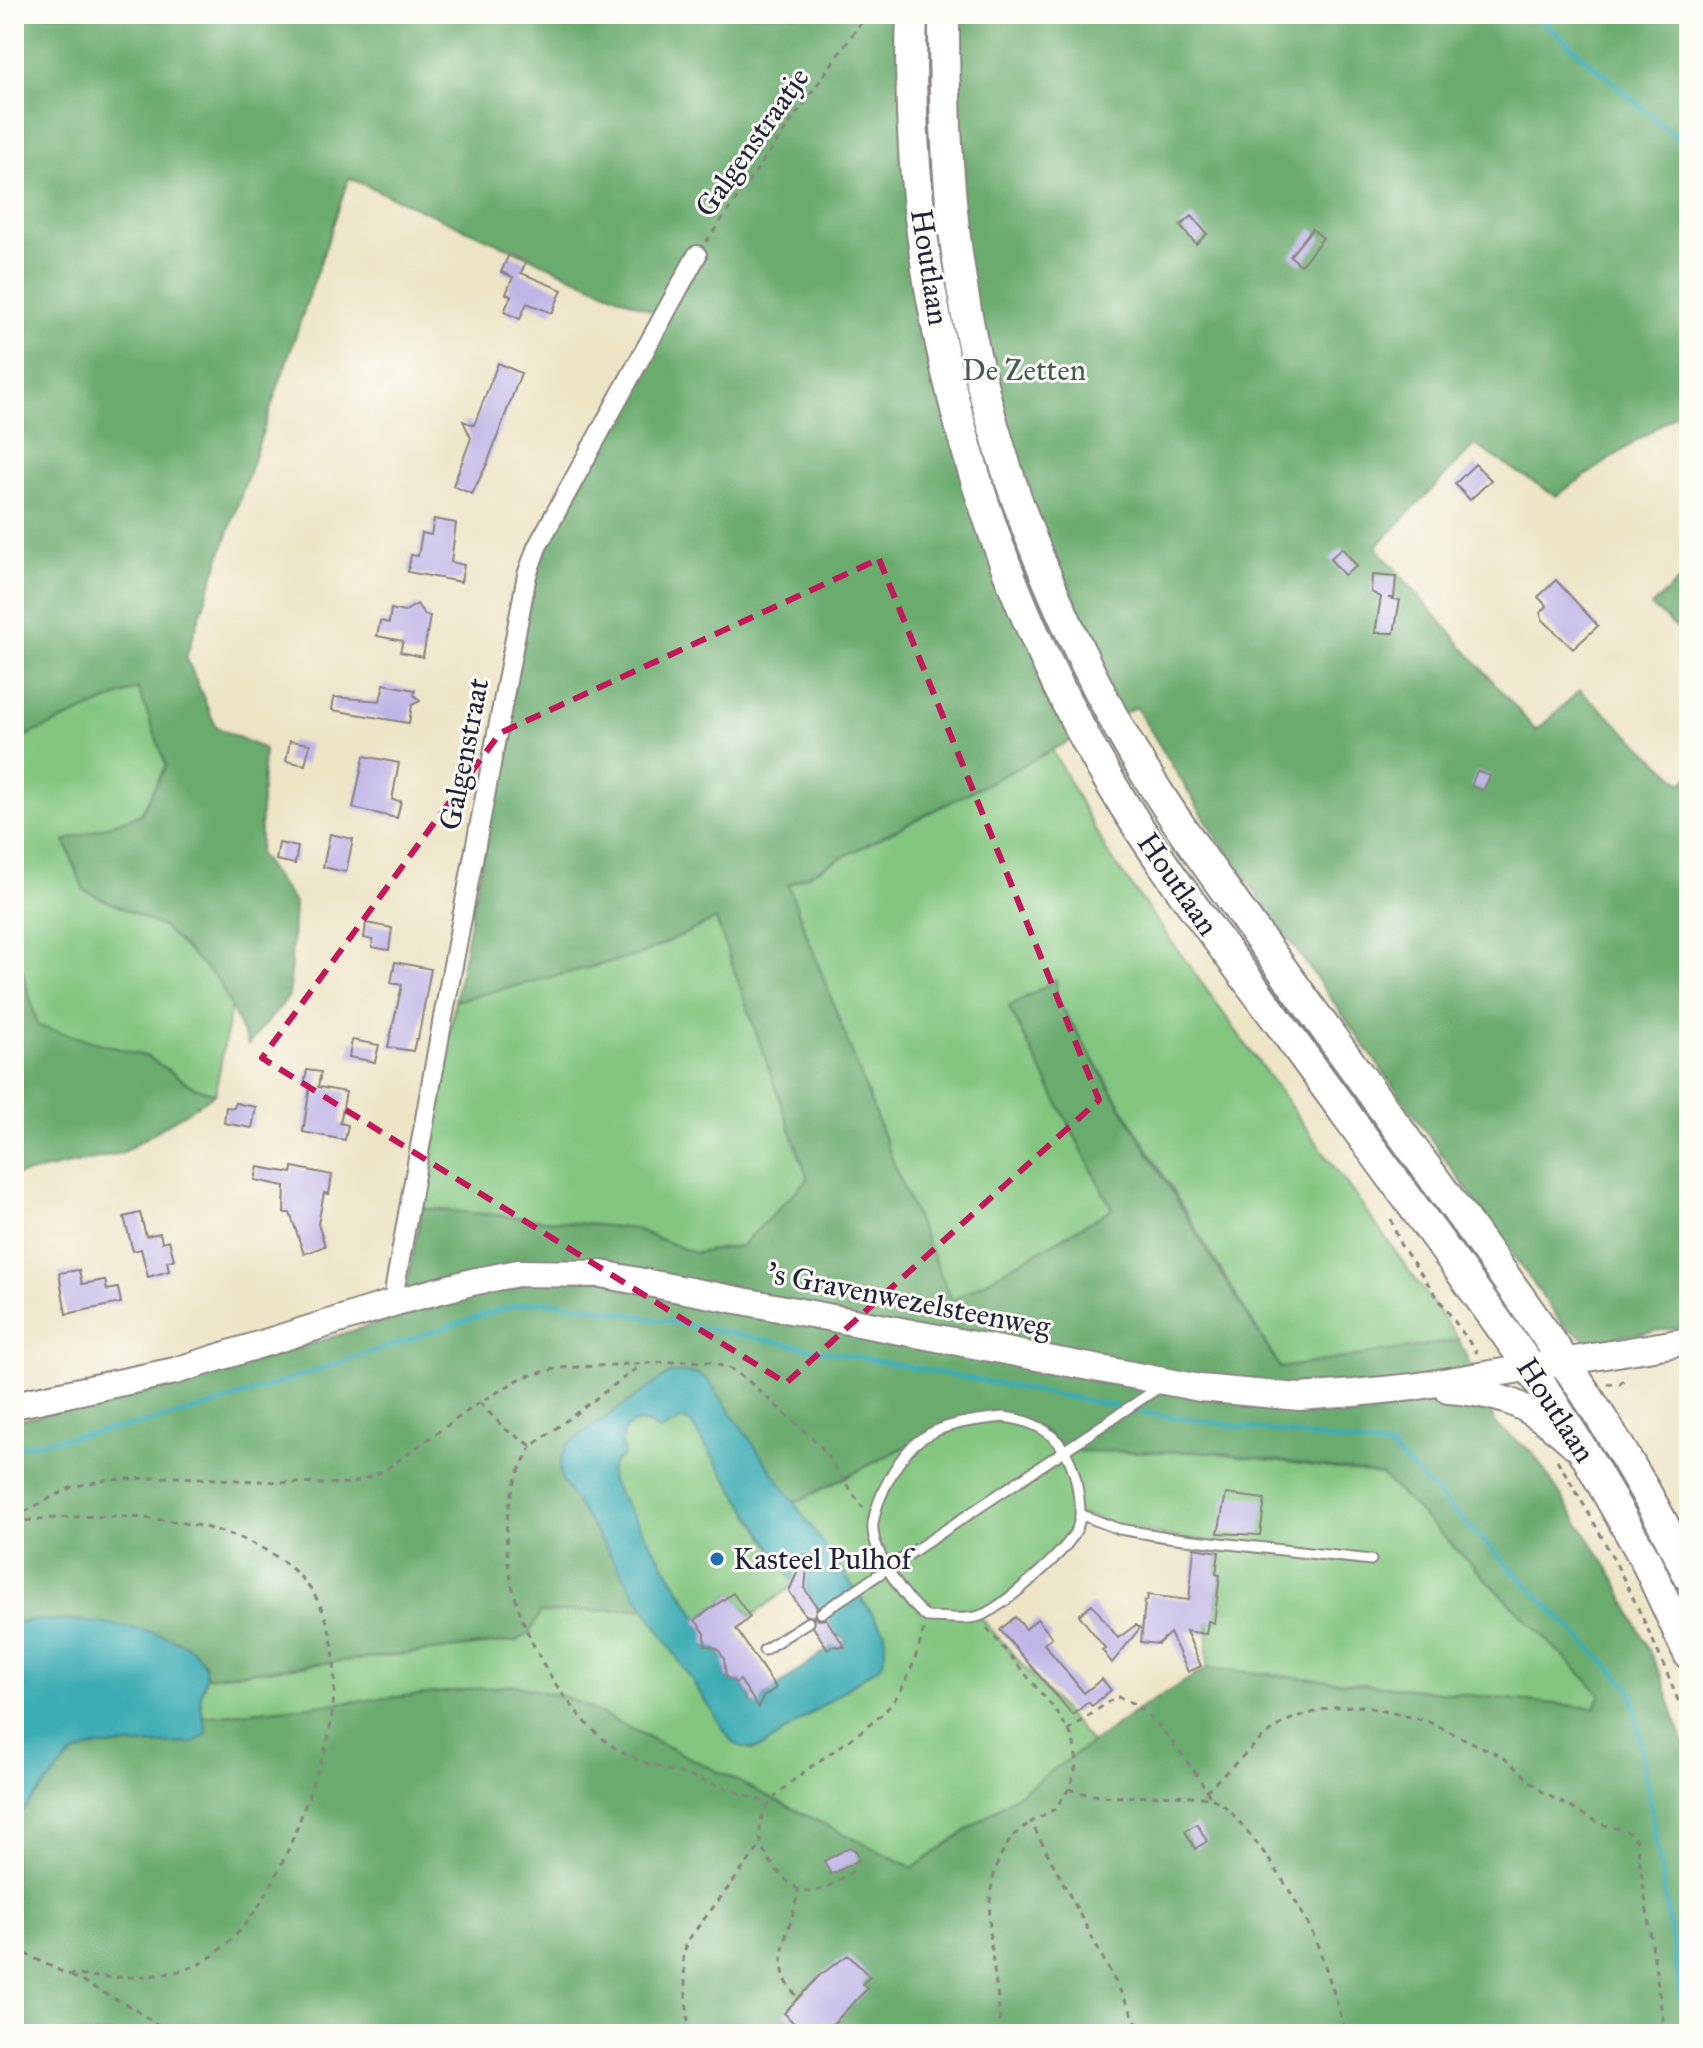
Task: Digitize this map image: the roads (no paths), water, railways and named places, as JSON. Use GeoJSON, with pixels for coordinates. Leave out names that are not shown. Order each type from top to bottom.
{"type":"FeatureCollection","features":[{"type":"Feature","properties":{"kind":"main road","name":"Houtlaan"},"geometry":{"type":"LineString","coordinates":[[912,14],[915,152],[938,328],[954,404],[974,475],[1030,625],[1072,714],[1136,823],[1529,1366],[1587,1457],[1645,1559],[1689,1654]]}},
{"type":"Feature","properties":{"kind":"main road","name":"Houtlaan"},"geometry":{"type":"LineString","coordinates":[[944,14],[945,115],[950,192],[969,324],[1005,464],[1065,619],[1103,699],[1191,842],[1566,1361],[1658,1512],[1689,1576]]}},
{"type":"Feature","properties":{"kind":"street","name":"Galgenstraat"},"geometry":{"type":"LineString","coordinates":[[396,1302],[395,1287],[443,1018],[527,575],[537,547],[697,255]]}},
{"type":"Feature","properties":{"kind":"street","name":"'s Gravenwezelsteenweg"},"geometry":{"type":"LineString","coordinates":[[14,1405],[175,1371],[396,1302],[518,1273],[601,1274],[1200,1388],[1299,1397],[1413,1387],[1689,1341]]}},
{"type":"Feature","properties":{"kind":"street","name":"'s Gravenwezelsteenweg"},"geometry":{"type":"LineString","coordinates":[[1413,1387],[1472,1391],[1508,1399],[1546,1421],[1587,1457]]}},
{"type":"Feature","properties":{"kind":"lane"},"geometry":{"type":"LineString","coordinates":[[821,1613],[1167,1382]]}},
{"type":"Feature","properties":{"kind":"lane"},"geometry":{"type":"LineString","coordinates":[[1004,1417],[1026,1420],[1067,1451],[1076,1473],[1082,1515],[1074,1534],[1039,1572],[979,1617],[927,1617],[913,1605],[888,1568],[873,1525],[895,1466],[920,1439],[942,1428],[1004,1417]]}},
{"type":"Feature","properties":{"kind":"lane"},"geometry":{"type":"LineString","coordinates":[[1082,1515],[1119,1529],[1167,1537],[1371,1560]]}},
{"type":"Feature","properties":{"kind":"lane"},"geometry":{"type":"LineString","coordinates":[[764,1650],[808,1622]]}},
{"type":"Feature","properties":{"kind":"water"},"geometry":{"type":"Polygon","coordinates":[[[670,1373],[696,1373],[708,1380],[885,1632],[882,1664],[764,1746],[748,1748],[732,1742],[561,1479],[560,1464],[566,1445],[670,1373]],[[683,1419],[660,1431],[643,1423],[630,1425],[622,1437],[624,1455],[612,1466],[611,1481],[698,1618],[696,1620],[706,1635],[706,1646],[716,1648],[728,1664],[725,1667],[726,1677],[735,1683],[740,1680],[752,1703],[757,1706],[762,1698],[828,1649],[835,1645],[842,1647],[846,1641],[841,1636],[837,1637],[803,1586],[795,1583],[690,1422],[683,1419]]]}},
{"type":"Feature","properties":{"kind":"water"},"geometry":{"type":"Polygon","coordinates":[[[42,1620],[132,1628],[179,1642],[195,1653],[204,1666],[201,1709],[207,1733],[193,1743],[98,1746],[73,1754],[14,1820],[14,1623],[42,1620]]]}},
{"type":"Feature","properties":{"kind":"waterway"},"geometry":{"type":"LineString","coordinates":[[1528,14],[1552,29],[1689,149]]}},
{"type":"Feature","properties":{"kind":"waterway"},"geometry":{"type":"LineString","coordinates":[[14,1447],[137,1425],[208,1407],[473,1318],[542,1301],[586,1306],[1116,1406]]}},
{"type":"Feature","properties":{"kind":"waterway"},"geometry":{"type":"LineString","coordinates":[[1139,1412],[1391,1448],[1629,1687],[1687,2034]]}},
{"type":"Feature","properties":{"kind":"place","name":"Kasteel Pulhof"},"geometry":{"type":"Point","coordinates":[717,1559]}},
{"type":"Feature","properties":{"kind":"park label","name":"De Zetten"},"geometry":{"type":"Point","coordinates":[1024,370]}}]}
